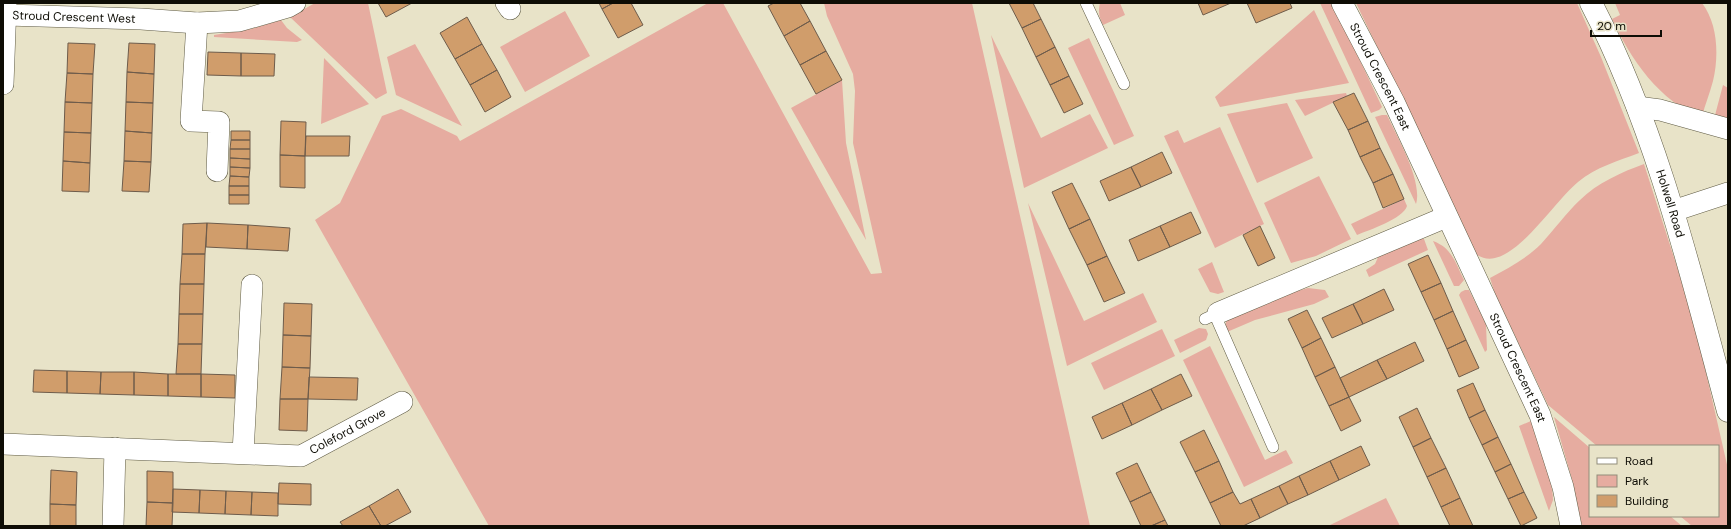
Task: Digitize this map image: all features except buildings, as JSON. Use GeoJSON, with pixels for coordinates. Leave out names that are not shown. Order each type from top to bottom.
{"type":"FeatureCollection","features":[{"type":"Feature","properties":{"kind":"street","name":"Stroud Crescent West"},"geometry":{"type":"LineString","coordinates":[[6,9],[141,11],[197,23],[239,21],[288,7],[295,3]]}},
{"type":"Feature","properties":{"kind":"street","name":"Stroud Crescent East"},"geometry":{"type":"LineString","coordinates":[[1342,3],[1394,102],[1446,217],[1540,415],[1563,487],[1571,526]]}},
{"type":"Feature","properties":{"kind":"street","name":"Holwell Road"},"geometry":{"type":"LineString","coordinates":[[1591,3],[1637,107],[1673,211],[1728,411]]}},
{"type":"Feature","properties":{"kind":"street"},"geometry":{"type":"LineString","coordinates":[[3,84],[6,9]]}},
{"type":"Feature","properties":{"kind":"street"},"geometry":{"type":"LineString","coordinates":[[197,23],[191,121],[219,122],[217,171]]}},
{"type":"Feature","properties":{"kind":"street"},"geometry":{"type":"LineString","coordinates":[[1637,107],[1660,110],[1728,129]]}},
{"type":"Feature","properties":{"kind":"street"},"geometry":{"type":"LineString","coordinates":[[1673,211],[1728,193]]}},
{"type":"Feature","properties":{"kind":"street"},"geometry":{"type":"LineString","coordinates":[[1213,316],[1446,217]]}},
{"type":"Feature","properties":{"kind":"street"},"geometry":{"type":"LineString","coordinates":[[243,453],[252,285]]}},
{"type":"Feature","properties":{"kind":"street","name":"Coleford Grove"},"geometry":{"type":"LineString","coordinates":[[3,444],[301,456],[402,402]]}},
{"type":"Feature","properties":{"kind":"street"},"geometry":{"type":"LineString","coordinates":[[113,526],[115,448]]}},
{"type":"Feature","properties":{"kind":"lane"},"geometry":{"type":"LineString","coordinates":[[1086,3],[1124,84]]}},
{"type":"Feature","properties":{"kind":"lane"},"geometry":{"type":"LineString","coordinates":[[1213,316],[1273,447]]}},
{"type":"Feature","properties":{"kind":"green space"},"geometry":{"type":"Polygon","coordinates":[[[315,3],[368,3],[387,93],[376,99],[290,17],[315,3]]]}},
{"type":"Feature","properties":{"kind":"green space"},"geometry":{"type":"Polygon","coordinates":[[[708,3],[723,3],[871,274],[882,273],[853,143],[855,91],[853,74],[827,16],[824,3],[972,3],[1090,526],[489,526],[315,220],[340,203],[382,116],[401,109],[457,136],[460,141],[708,3]]]}},
{"type":"Feature","properties":{"kind":"green space"},"geometry":{"type":"Polygon","coordinates":[[[1100,3],[1120,3],[1125,15],[1103,25],[1099,14],[1100,3]]]}},
{"type":"Feature","properties":{"kind":"green space"},"geometry":{"type":"Polygon","coordinates":[[[1320,3],[1333,3],[1382,107],[1379,110],[1371,113],[1320,3]]]}},
{"type":"Feature","properties":{"kind":"green space"},"geometry":{"type":"Polygon","coordinates":[[[1356,3],[1577,3],[1601,57],[1639,153],[1600,168],[1578,182],[1528,236],[1506,254],[1490,259],[1477,255],[1356,3]]]}},
{"type":"Feature","properties":{"kind":"green space"},"geometry":{"type":"Polygon","coordinates":[[[1615,3],[1702,3],[1707,11],[1714,30],[1716,40],[1716,61],[1713,81],[1702,117],[1673,101],[1660,90],[1637,63],[1619,34],[1612,19],[1620,15],[1615,3]]]}},
{"type":"Feature","properties":{"kind":"green space"},"geometry":{"type":"Polygon","coordinates":[[[1314,10],[1349,83],[1220,107],[1215,97],[1314,10]]]}},
{"type":"Feature","properties":{"kind":"green space"},"geometry":{"type":"Polygon","coordinates":[[[565,11],[590,56],[525,92],[500,47],[565,11]]]}},
{"type":"Feature","properties":{"kind":"green space"},"geometry":{"type":"Polygon","coordinates":[[[281,20],[287,28],[302,40],[297,42],[214,37],[214,35],[251,29],[281,20]]]}},
{"type":"Feature","properties":{"kind":"green space"},"geometry":{"type":"Polygon","coordinates":[[[991,35],[1041,138],[1090,114],[1108,148],[1024,188],[991,35]]]}},
{"type":"Feature","properties":{"kind":"green space"},"geometry":{"type":"Polygon","coordinates":[[[1089,38],[1134,136],[1114,145],[1068,48],[1089,38]]]}},
{"type":"Feature","properties":{"kind":"green space"},"geometry":{"type":"Polygon","coordinates":[[[415,44],[462,126],[396,95],[387,57],[415,44]]]}},
{"type":"Feature","properties":{"kind":"green space"},"geometry":{"type":"Polygon","coordinates":[[[324,58],[369,104],[321,124],[324,58]]]}},
{"type":"Feature","properties":{"kind":"green space"},"geometry":{"type":"Polygon","coordinates":[[[842,80],[846,143],[866,240],[791,108],[842,80]]]}},
{"type":"Feature","properties":{"kind":"green space"},"geometry":{"type":"Polygon","coordinates":[[[1723,85],[1728,88],[1728,121],[1714,119],[1723,85]]]}},
{"type":"Feature","properties":{"kind":"green space"},"geometry":{"type":"Polygon","coordinates":[[[1346,93],[1347,96],[1305,116],[1295,100],[1346,93]]]}},
{"type":"Feature","properties":{"kind":"green space"},"geometry":{"type":"Polygon","coordinates":[[[1287,103],[1313,158],[1257,183],[1227,114],[1287,103]]]}},
{"type":"Feature","properties":{"kind":"green space"},"geometry":{"type":"Polygon","coordinates":[[[1387,115],[1413,172],[1416,183],[1416,204],[1375,117],[1387,115]]]}},
{"type":"Feature","properties":{"kind":"green space"},"geometry":{"type":"Polygon","coordinates":[[[1220,127],[1264,224],[1215,248],[1164,136],[1178,130],[1184,143],[1220,127]]]}},
{"type":"Feature","properties":{"kind":"green space"},"geometry":{"type":"Polygon","coordinates":[[[1644,164],[1679,273],[1699,342],[1728,469],[1728,526],[1692,526],[1681,517],[1719,517],[1719,445],[1596,445],[1548,405],[1495,294],[1490,278],[1517,263],[1529,254],[1546,239],[1575,205],[1587,194],[1602,183],[1644,164]]]}},
{"type":"Feature","properties":{"kind":"green space"},"geometry":{"type":"Polygon","coordinates":[[[1319,176],[1351,239],[1316,256],[1291,263],[1264,203],[1319,176]]]}},
{"type":"Feature","properties":{"kind":"green space"},"geometry":{"type":"Polygon","coordinates":[[[1404,199],[1407,206],[1404,211],[1393,220],[1357,235],[1351,224],[1404,199]]]}},
{"type":"Feature","properties":{"kind":"green space"},"geometry":{"type":"Polygon","coordinates":[[[1028,203],[1084,321],[1143,293],[1157,322],[1067,366],[1028,203]]]}},
{"type":"Feature","properties":{"kind":"green space"},"geometry":{"type":"Polygon","coordinates":[[[1416,238],[1424,239],[1428,250],[1369,277],[1366,270],[1375,264],[1379,255],[1416,238]]]}},
{"type":"Feature","properties":{"kind":"green space"},"geometry":{"type":"Polygon","coordinates":[[[1433,241],[1445,248],[1452,256],[1464,280],[1459,286],[1454,286],[1433,241]]]}},
{"type":"Feature","properties":{"kind":"green space"},"geometry":{"type":"Polygon","coordinates":[[[1212,262],[1224,292],[1218,294],[1210,292],[1198,269],[1212,262]]]}},
{"type":"Feature","properties":{"kind":"green space"},"geometry":{"type":"Polygon","coordinates":[[[1308,288],[1325,290],[1329,297],[1314,304],[1255,320],[1227,332],[1225,326],[1227,319],[1287,294],[1308,288]]]}},
{"type":"Feature","properties":{"kind":"green space"},"geometry":{"type":"Polygon","coordinates":[[[1465,290],[1469,290],[1486,324],[1487,350],[1485,352],[1459,295],[1465,290]]]}},
{"type":"Feature","properties":{"kind":"green space"},"geometry":{"type":"Polygon","coordinates":[[[1199,328],[1206,329],[1208,334],[1206,340],[1180,353],[1174,340],[1199,328]]]}},
{"type":"Feature","properties":{"kind":"green space"},"geometry":{"type":"Polygon","coordinates":[[[1162,329],[1175,356],[1104,390],[1091,363],[1162,329]]]}},
{"type":"Feature","properties":{"kind":"green space"},"geometry":{"type":"Polygon","coordinates":[[[1210,346],[1265,460],[1286,450],[1293,463],[1244,487],[1183,360],[1210,346]]]}},
{"type":"Feature","properties":{"kind":"green space"},"geometry":{"type":"Polygon","coordinates":[[[1554,417],[1589,447],[1589,517],[1671,517],[1682,526],[1582,526],[1571,476],[1554,417]]]}},
{"type":"Feature","properties":{"kind":"green space"},"geometry":{"type":"Polygon","coordinates":[[[1531,421],[1551,481],[1553,500],[1549,511],[1519,426],[1531,421]]]}},
{"type":"Feature","properties":{"kind":"green space"},"geometry":{"type":"Polygon","coordinates":[[[1386,498],[1400,526],[1328,526],[1386,498]]]}}]}
